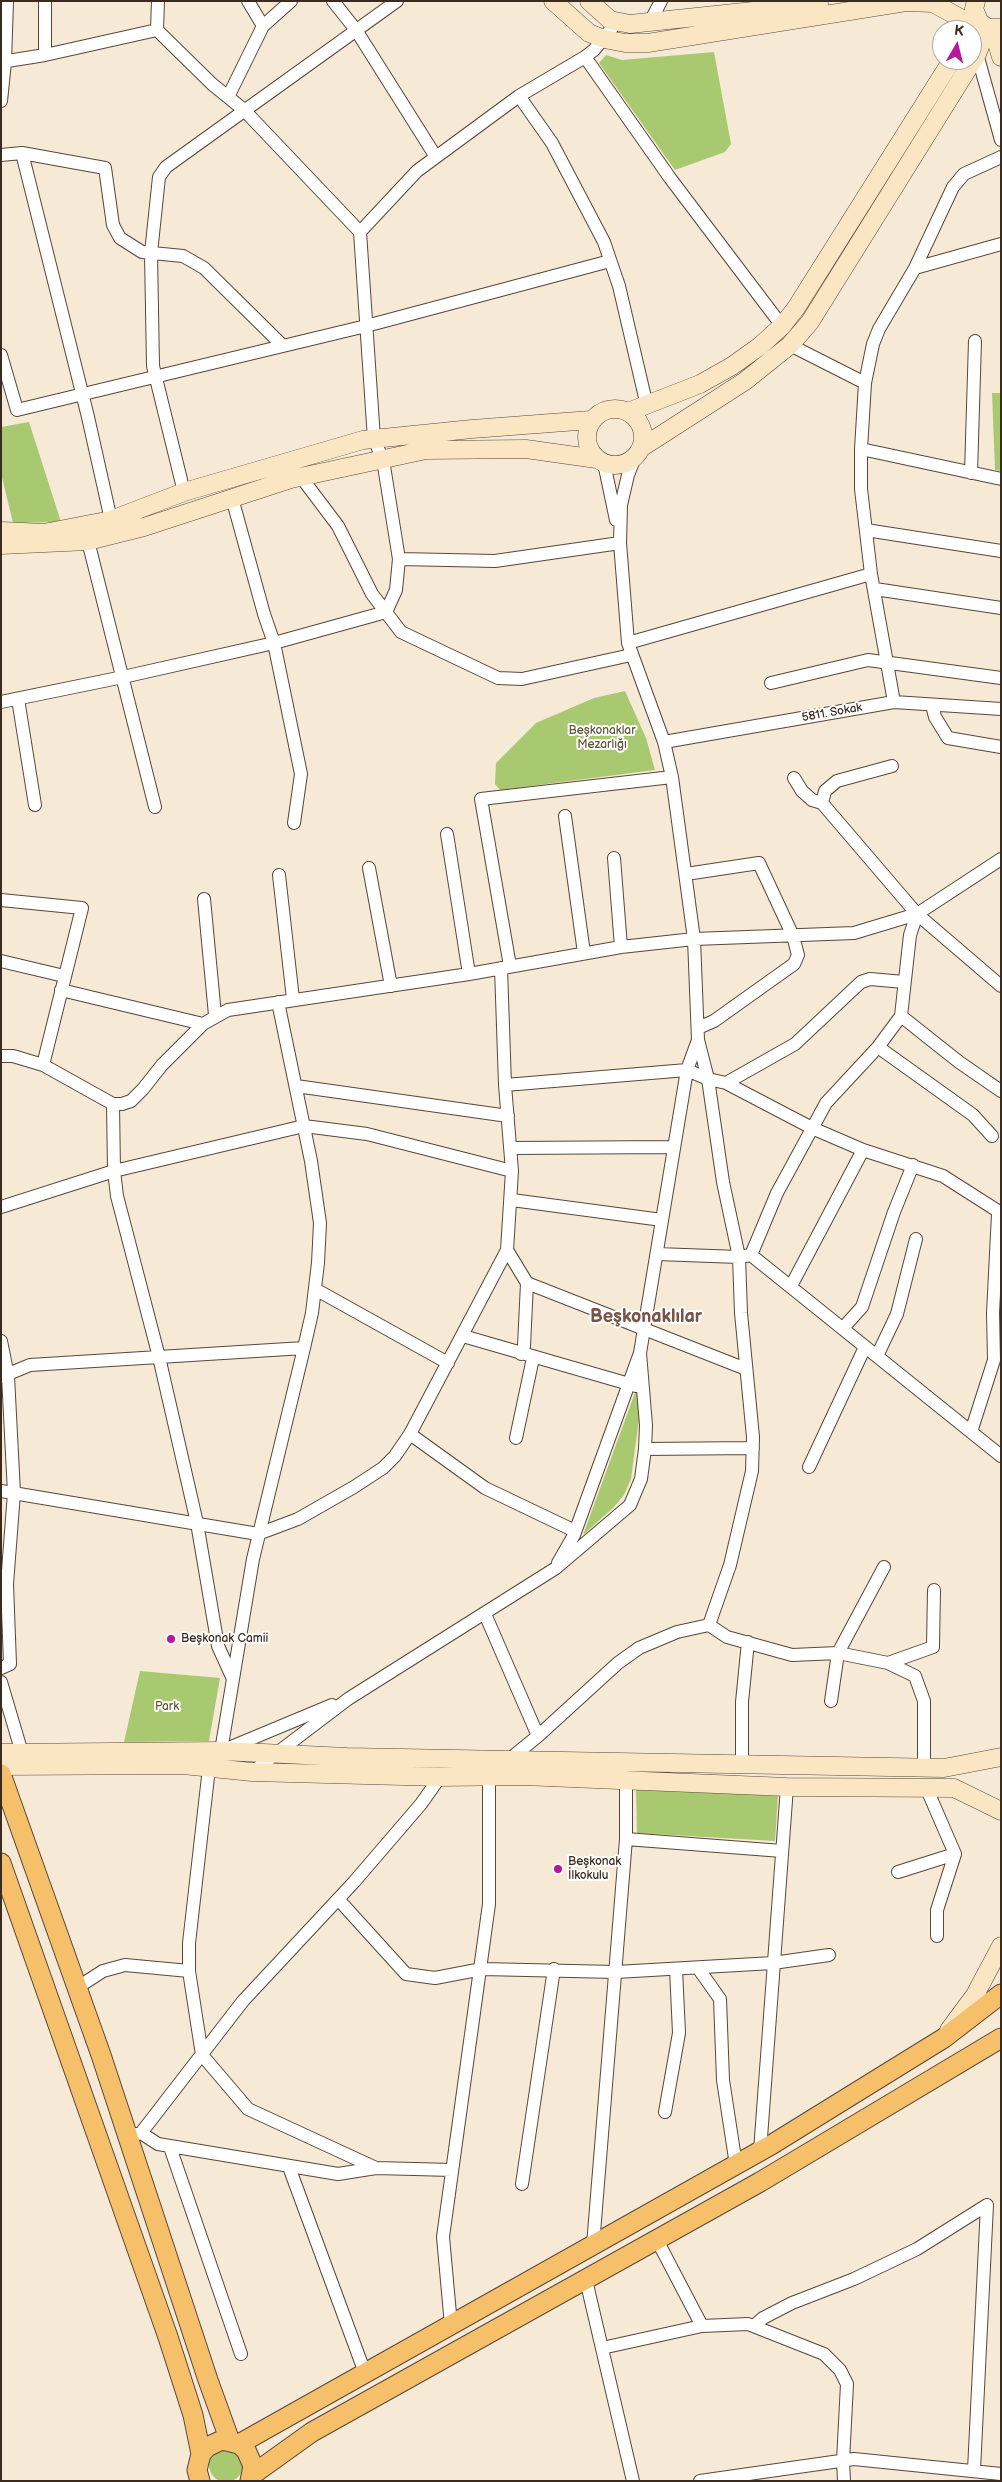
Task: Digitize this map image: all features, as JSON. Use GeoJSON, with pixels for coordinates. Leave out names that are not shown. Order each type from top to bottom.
{"type":"FeatureCollection","features":[{"type":"Feature","properties":{"kind":"main road"},"geometry":{"type":"LineString","coordinates":[[1,1774],[76,1989],[135,2135],[208,2380],[235,2442],[251,2458],[250,2479]]}},
{"type":"Feature","properties":{"kind":"main road"},"geometry":{"type":"LineString","coordinates":[[1,1863],[168,2337],[193,2415],[200,2458],[197,2470],[200,2481]]}},
{"type":"Feature","properties":{"kind":"main road"},"geometry":{"type":"LineString","coordinates":[[186,2481],[200,2458],[214,2443],[235,2442],[366,2373],[736,2165],[944,2038],[1001,1994]]}},
{"type":"Feature","properties":{"kind":"main road"},"geometry":{"type":"LineString","coordinates":[[250,2479],[312,2432],[760,2182],[1001,2038]]}},
{"type":"Feature","properties":{"kind":"street"},"geometry":{"type":"LineString","coordinates":[[1,101],[7,1]]}},
{"type":"Feature","properties":{"kind":"street"},"geometry":{"type":"LineString","coordinates":[[45,1],[45,55]]}},
{"type":"Feature","properties":{"kind":"street"},"geometry":{"type":"LineString","coordinates":[[158,1],[157,30],[212,84],[244,110],[360,232],[374,439],[383,460],[398,559],[396,590],[386,612]]}},
{"type":"Feature","properties":{"kind":"street"},"geometry":{"type":"LineString","coordinates":[[248,1],[263,26]]}},
{"type":"Feature","properties":{"kind":"street"},"geometry":{"type":"LineString","coordinates":[[228,97],[263,26],[292,1]]}},
{"type":"Feature","properties":{"kind":"street"},"geometry":{"type":"LineString","coordinates":[[333,1],[356,30],[436,157]]}},
{"type":"Feature","properties":{"kind":"street"},"geometry":{"type":"LineString","coordinates":[[184,492],[153,366],[151,253],[159,177],[166,167],[397,1]]}},
{"type":"Feature","properties":{"kind":"street"},"geometry":{"type":"LineString","coordinates":[[553,1],[589,33],[604,40],[625,43],[648,43],[837,1]]}},
{"type":"Feature","properties":{"kind":"street"},"geometry":{"type":"LineString","coordinates":[[589,1],[603,16],[616,22],[649,24],[804,9],[906,2],[933,3],[962,19],[985,26]]}},
{"type":"Feature","properties":{"kind":"street"},"geometry":{"type":"LineString","coordinates":[[649,24],[661,1]]}},
{"type":"Feature","properties":{"kind":"street"},"geometry":{"type":"LineString","coordinates":[[976,1],[974,9],[1001,57]]}},
{"type":"Feature","properties":{"kind":"street"},"geometry":{"type":"LineString","coordinates":[[941,7],[953,20]]}},
{"type":"Feature","properties":{"kind":"street"},"geometry":{"type":"LineString","coordinates":[[360,232],[417,171],[519,96],[585,57],[604,40],[616,22]]}},
{"type":"Feature","properties":{"kind":"street"},"geometry":{"type":"LineString","coordinates":[[3,62],[45,55],[157,30]]}},
{"type":"Feature","properties":{"kind":"street"},"geometry":{"type":"LineString","coordinates":[[585,57],[670,178],[782,326]]}},
{"type":"Feature","properties":{"kind":"street"},"geometry":{"type":"LineString","coordinates":[[628,412],[700,384],[732,366],[760,346],[782,326],[796,308],[946,70]]}},
{"type":"Feature","properties":{"kind":"street"},"geometry":{"type":"LineString","coordinates":[[1,545],[88,541],[144,527],[301,477],[426,450],[526,448],[622,464],[746,381],[790,345],[810,322],[967,70]]}},
{"type":"Feature","properties":{"kind":"street"},"geometry":{"type":"LineString","coordinates":[[981,70],[1001,140]]}},
{"type":"Feature","properties":{"kind":"street"},"geometry":{"type":"LineString","coordinates":[[519,96],[552,143],[604,242],[620,286],[647,406]]}},
{"type":"Feature","properties":{"kind":"street"},"geometry":{"type":"LineString","coordinates":[[22,153],[82,392],[111,520]]}},
{"type":"Feature","properties":{"kind":"street"},"geometry":{"type":"LineString","coordinates":[[1,155],[22,153],[105,168],[113,225],[120,238],[142,252],[183,256],[204,268],[283,346]]}},
{"type":"Feature","properties":{"kind":"street"},"geometry":{"type":"LineString","coordinates":[[894,702],[871,574],[861,489],[865,383],[873,344],[879,329],[915,268],[953,187],[964,174],[1001,157]]}},
{"type":"Feature","properties":{"kind":"street"},"geometry":{"type":"LineString","coordinates":[[915,268],[1001,244]]}},
{"type":"Feature","properties":{"kind":"street"},"geometry":{"type":"LineString","coordinates":[[2,361],[17,410],[82,392],[156,378],[366,326],[610,261]]}},
{"type":"Feature","properties":{"kind":"street"},"geometry":{"type":"LineString","coordinates":[[971,473],[975,341]]}},
{"type":"Feature","properties":{"kind":"street"},"geometry":{"type":"LineString","coordinates":[[790,345],[865,383]]}},
{"type":"Feature","properties":{"kind":"street"},"geometry":{"type":"LineString","coordinates":[[1,531],[44,533],[111,520],[184,492],[288,461],[374,439],[591,420],[604,410],[621,409],[628,412],[640,424],[643,440],[628,475],[621,505],[620,543],[630,649],[664,742],[672,777],[694,939],[698,1034],[708,1079],[723,1182],[745,1256],[746,1369],[753,1448],[752,1471],[730,1565],[709,1625]]}},
{"type":"Feature","properties":{"kind":"street"},"geometry":{"type":"LineString","coordinates":[[591,420],[586,437],[587,445],[601,461],[620,543]]}},
{"type":"Feature","properties":{"kind":"street"},"geometry":{"type":"LineString","coordinates":[[861,450],[1001,479]]}},
{"type":"Feature","properties":{"kind":"street"},"geometry":{"type":"LineString","coordinates":[[301,477],[338,526],[372,594],[401,632],[498,678],[522,679],[630,649],[871,574]]}},
{"type":"Feature","properties":{"kind":"street"},"geometry":{"type":"LineString","coordinates":[[232,498],[264,614],[274,643],[301,774],[294,823]]}},
{"type":"Feature","properties":{"kind":"street"},"geometry":{"type":"LineString","coordinates":[[866,530],[1001,552]]}},
{"type":"Feature","properties":{"kind":"street"},"geometry":{"type":"LineString","coordinates":[[88,541],[155,807]]}},
{"type":"Feature","properties":{"kind":"street"},"geometry":{"type":"LineString","coordinates":[[398,559],[495,561],[620,543]]}},
{"type":"Feature","properties":{"kind":"street"},"geometry":{"type":"LineString","coordinates":[[875,589],[1001,608]]}},
{"type":"Feature","properties":{"kind":"street"},"geometry":{"type":"LineString","coordinates":[[1,702],[274,643],[386,612]]}},
{"type":"Feature","properties":{"kind":"street"},"geometry":{"type":"LineString","coordinates":[[770,683],[868,660],[1001,678]]}},
{"type":"Feature","properties":{"kind":"street"},"geometry":{"type":"LineString","coordinates":[[18,699],[35,805]]}},
{"type":"Feature","properties":{"kind":"street","name":"5811. Sokak"},"geometry":{"type":"LineString","coordinates":[[664,742],[894,702],[1001,709]]}},
{"type":"Feature","properties":{"kind":"street"},"geometry":{"type":"LineString","coordinates":[[932,705],[942,731],[948,738],[1001,747]]}},
{"type":"Feature","properties":{"kind":"street"},"geometry":{"type":"LineString","coordinates":[[822,802],[826,791],[837,781],[892,766]]}},
{"type":"Feature","properties":{"kind":"street"},"geometry":{"type":"LineString","coordinates":[[8,1492],[258,1534],[298,1519],[361,1482],[395,1456],[410,1434],[507,1250],[512,1200],[512,1171],[505,1085],[505,967],[481,799],[672,777]]}},
{"type":"Feature","properties":{"kind":"street"},"geometry":{"type":"LineString","coordinates":[[794,778],[802,791],[812,800],[822,802],[918,914],[1001,986]]}},
{"type":"Feature","properties":{"kind":"street"},"geometry":{"type":"LineString","coordinates":[[565,816],[584,953]]}},
{"type":"Feature","properties":{"kind":"street"},"geometry":{"type":"LineString","coordinates":[[447,834],[469,974]]}},
{"type":"Feature","properties":{"kind":"street"},"geometry":{"type":"LineString","coordinates":[[614,858],[621,947]]}},
{"type":"Feature","properties":{"kind":"street"},"geometry":{"type":"LineString","coordinates":[[1,1056],[13,1056],[44,1065],[113,1104],[130,1101],[203,1024],[216,1015],[228,1010],[469,974],[621,947],[694,939],[854,933],[918,914],[1001,859]]}},
{"type":"Feature","properties":{"kind":"street"},"geometry":{"type":"LineString","coordinates":[[556,1568],[575,1532],[640,1353],[687,1070],[698,1034],[714,1020],[794,964],[798,955],[793,936],[759,863],[686,874]]}},
{"type":"Feature","properties":{"kind":"street"},"geometry":{"type":"LineString","coordinates":[[369,868],[391,986]]}},
{"type":"Feature","properties":{"kind":"street"},"geometry":{"type":"LineString","coordinates":[[279,874],[293,999]]}},
{"type":"Feature","properties":{"kind":"street"},"geometry":{"type":"LineString","coordinates":[[1,900],[82,908],[44,1065]]}},
{"type":"Feature","properties":{"kind":"street"},"geometry":{"type":"LineString","coordinates":[[204,900],[216,1015]]}},
{"type":"Feature","properties":{"kind":"street"},"geometry":{"type":"LineString","coordinates":[[745,1256],[826,1103],[878,1047],[901,1016],[910,935],[918,914]]}},
{"type":"Feature","properties":{"kind":"street"},"geometry":{"type":"LineString","coordinates":[[1,962],[64,976]]}},
{"type":"Feature","properties":{"kind":"street"},"geometry":{"type":"LineString","coordinates":[[726,1083],[795,1044],[861,982],[870,979],[904,982]]}},
{"type":"Feature","properties":{"kind":"street"},"geometry":{"type":"LineString","coordinates":[[61,990],[203,1024]]}},
{"type":"Feature","properties":{"kind":"street"},"geometry":{"type":"LineString","coordinates":[[278,1002],[304,1126],[320,1223],[315,1289],[304,1348],[258,1534],[221,1751],[209,1768],[189,1943],[189,1971],[202,2055],[248,2109],[376,2168]]}},
{"type":"Feature","properties":{"kind":"street"},"geometry":{"type":"LineString","coordinates":[[901,1016],[959,1062],[1001,1090]]}},
{"type":"Feature","properties":{"kind":"street"},"geometry":{"type":"LineString","coordinates":[[878,1047],[973,1115],[992,1136]]}},
{"type":"Feature","properties":{"kind":"street"},"geometry":{"type":"LineString","coordinates":[[505,1085],[687,1070],[708,1079],[726,1083],[812,1128],[863,1150],[943,1176],[999,1214],[993,1313],[994,1360],[971,1432]]}},
{"type":"Feature","properties":{"kind":"street"},"geometry":{"type":"LineString","coordinates":[[296,1086],[508,1116]]}},
{"type":"Feature","properties":{"kind":"street"},"geometry":{"type":"LineString","coordinates":[[113,1104],[114,1172],[117,1196],[159,1357],[198,1523],[218,1646],[233,1679]]}},
{"type":"Feature","properties":{"kind":"street"},"geometry":{"type":"LineString","coordinates":[[1,1207],[114,1172],[304,1126],[367,1134],[512,1171]]}},
{"type":"Feature","properties":{"kind":"street"},"geometry":{"type":"LineString","coordinates":[[510,1148],[673,1147]]}},
{"type":"Feature","properties":{"kind":"street"},"geometry":{"type":"LineString","coordinates":[[791,1286],[863,1150]]}},
{"type":"Feature","properties":{"kind":"street"},"geometry":{"type":"LineString","coordinates":[[843,1328],[862,1307],[894,1212],[913,1165]]}},
{"type":"Feature","properties":{"kind":"street"},"geometry":{"type":"LineString","coordinates":[[512,1200],[662,1220]]}},
{"type":"Feature","properties":{"kind":"street"},"geometry":{"type":"LineString","coordinates":[[877,1356],[897,1314],[916,1239]]}},
{"type":"Feature","properties":{"kind":"street"},"geometry":{"type":"LineString","coordinates":[[507,1250],[527,1283],[524,1346],[527,1356],[516,1438]]}},
{"type":"Feature","properties":{"kind":"street"},"geometry":{"type":"LineString","coordinates":[[657,1254],[745,1256],[791,1286],[1001,1456]]}},
{"type":"Feature","properties":{"kind":"street"},"geometry":{"type":"LineString","coordinates":[[527,1283],[746,1369]]}},
{"type":"Feature","properties":{"kind":"street"},"geometry":{"type":"LineString","coordinates":[[315,1289],[448,1363]]}},
{"type":"Feature","properties":{"kind":"street"},"geometry":{"type":"LineString","coordinates":[[463,1336],[643,1388]]}},
{"type":"Feature","properties":{"kind":"street"},"geometry":{"type":"LineString","coordinates":[[1,1340],[5,1376],[8,1492],[4,1584],[10,1664],[1,1668]]}},
{"type":"Feature","properties":{"kind":"street"},"geometry":{"type":"LineString","coordinates":[[809,1467],[865,1347]]}},
{"type":"Feature","properties":{"kind":"street"},"geometry":{"type":"LineString","coordinates":[[5,1376],[30,1365],[304,1348]]}},
{"type":"Feature","properties":{"kind":"street"},"geometry":{"type":"LineString","coordinates":[[252,1772],[348,1699],[556,1568],[630,1505],[641,1479],[645,1449],[646,1424],[640,1353]]}},
{"type":"Feature","properties":{"kind":"street"},"geometry":{"type":"LineString","coordinates":[[410,1434],[485,1488],[575,1532]]}},
{"type":"Feature","properties":{"kind":"street"},"geometry":{"type":"LineString","coordinates":[[645,1449],[753,1448]]}},
{"type":"Feature","properties":{"kind":"street"},"geometry":{"type":"LineString","coordinates":[[831,1701],[838,1653],[884,1567]]}},
{"type":"Feature","properties":{"kind":"street"},"geometry":{"type":"LineString","coordinates":[[888,1662],[933,1647],[934,1590]]}},
{"type":"Feature","properties":{"kind":"street"},"geometry":{"type":"LineString","coordinates":[[485,1614],[538,1736]]}},
{"type":"Feature","properties":{"kind":"street"},"geometry":{"type":"LineString","coordinates":[[489,1776],[510,1761],[618,1663],[639,1648],[677,1632],[709,1625],[727,1637],[792,1654],[838,1653],[888,1662],[915,1676],[924,1701],[924,1768]]}},
{"type":"Feature","properties":{"kind":"street"},"geometry":{"type":"LineString","coordinates":[[742,1765],[742,1702],[748,1642]]}},
{"type":"Feature","properties":{"kind":"street"},"geometry":{"type":"LineString","coordinates":[[1,1682],[22,1752]]}},
{"type":"Feature","properties":{"kind":"street"},"geometry":{"type":"LineString","coordinates":[[221,1751],[348,1699]]}},
{"type":"Feature","properties":{"kind":"street"},"geometry":{"type":"LineString","coordinates":[[1,1753],[221,1751],[510,1761],[924,1768],[944,1768],[1001,1757]]}},
{"type":"Feature","properties":{"kind":"street"},"geometry":{"type":"LineString","coordinates":[[1,1766],[183,1766],[252,1772],[626,1779],[787,1787],[954,1788],[1001,1811]]}},
{"type":"Feature","properties":{"kind":"street"},"geometry":{"type":"LineString","coordinates":[[451,2325],[443,2237],[482,1969],[489,1904],[489,1776]]}},
{"type":"Feature","properties":{"kind":"street"},"geometry":{"type":"LineString","coordinates":[[440,1777],[421,1804],[338,1899],[243,2001],[202,2055],[135,2135],[170,2147],[338,2174],[376,2168],[452,2170]]}},
{"type":"Feature","properties":{"kind":"street"},"geometry":{"type":"LineString","coordinates":[[593,2245],[606,2066],[616,1972],[626,1840],[626,1779]]}},
{"type":"Feature","properties":{"kind":"street"},"geometry":{"type":"LineString","coordinates":[[760,2151],[787,1787]]}},
{"type":"Feature","properties":{"kind":"street"},"geometry":{"type":"LineString","coordinates":[[926,1787],[955,1854],[937,1910],[937,1936]]}},
{"type":"Feature","properties":{"kind":"street"},"geometry":{"type":"LineString","coordinates":[[626,1840],[782,1851]]}},
{"type":"Feature","properties":{"kind":"street"},"geometry":{"type":"LineString","coordinates":[[898,1872],[955,1854]]}},
{"type":"Feature","properties":{"kind":"street"},"geometry":{"type":"LineString","coordinates":[[338,1899],[406,1974],[435,1978],[482,1969],[554,1969],[616,1972],[774,1963],[829,1955]]}},
{"type":"Feature","properties":{"kind":"street"},"geometry":{"type":"LineString","coordinates":[[944,2038],[975,1995],[1001,1946]]}},
{"type":"Feature","properties":{"kind":"street"},"geometry":{"type":"LineString","coordinates":[[76,1989],[103,1971],[125,1966],[189,1971]]}},
{"type":"Feature","properties":{"kind":"street"},"geometry":{"type":"LineString","coordinates":[[698,1968],[720,1999],[722,2080],[736,2165]]}},
{"type":"Feature","properties":{"kind":"street"},"geometry":{"type":"LineString","coordinates":[[522,2184],[554,1969]]}},
{"type":"Feature","properties":{"kind":"street"},"geometry":{"type":"LineString","coordinates":[[665,2112],[678,2033],[676,1969]]}},
{"type":"Feature","properties":{"kind":"street"},"geometry":{"type":"LineString","coordinates":[[170,2147],[240,2354]]}},
{"type":"Feature","properties":{"kind":"street"},"geometry":{"type":"LineString","coordinates":[[289,2166],[366,2373]]}},
{"type":"Feature","properties":{"kind":"street"},"geometry":{"type":"LineString","coordinates":[[754,2326],[763,2318],[792,2303],[854,2279],[917,2249],[987,2205],[974,2470]]}},
{"type":"Feature","properties":{"kind":"street"},"geometry":{"type":"LineString","coordinates":[[657,2240],[702,2326]]}},
{"type":"Feature","properties":{"kind":"street"},"geometry":{"type":"LineString","coordinates":[[586,2280],[633,2481]]}},
{"type":"Feature","properties":{"kind":"street"},"geometry":{"type":"LineString","coordinates":[[602,2348],[702,2326],[748,2324],[824,2354],[840,2370],[847,2384],[843,2461],[844,2481]]}},
{"type":"Feature","properties":{"kind":"street"},"geometry":{"type":"LineString","coordinates":[[700,2481],[854,2459],[1001,2474]]}},
{"type":"Feature","properties":{"kind":"green space"},"geometry":{"type":"Polygon","coordinates":[[[714,52],[731,144],[725,152],[675,170],[599,63],[606,55],[622,60],[714,52]]]}},
{"type":"Feature","properties":{"kind":"green space"},"geometry":{"type":"Polygon","coordinates":[[[992,393],[1001,393],[1001,471],[995,470],[992,393]]]}},
{"type":"Feature","properties":{"kind":"green space"},"geometry":{"type":"Polygon","coordinates":[[[29,422],[61,522],[13,523],[1,473],[1,427],[29,422]]]}},
{"type":"Feature","properties":{"kind":"green space","name":"Beşkonaklar Mezarlığı"},"geometry":{"type":"Polygon","coordinates":[[[625,691],[646,738],[655,770],[500,790],[495,784],[496,763],[536,723],[594,698],[625,691]]]}},
{"type":"Feature","properties":{"kind":"green space"},"geometry":{"type":"Polygon","coordinates":[[[636,1390],[640,1411],[631,1479],[624,1495],[614,1507],[583,1535],[636,1390]]]}},
{"type":"Feature","properties":{"kind":"green space","name":"Park"},"geometry":{"type":"Polygon","coordinates":[[[140,1671],[220,1678],[209,1741],[124,1742],[140,1671]]]}},
{"type":"Feature","properties":{"kind":"green space"},"geometry":{"type":"Polygon","coordinates":[[[636,1789],[778,1796],[775,1841],[637,1833],[636,1789]]]}},
{"type":"Feature","properties":{"kind":"green space"},"geometry":{"type":"Polygon","coordinates":[[[226,2448],[233,2449],[238,2453],[242,2458],[242,2472],[238,2477],[233,2481],[226,2482],[219,2481],[214,2477],[210,2472],[209,2465],[210,2458],[214,2453],[219,2449],[226,2448]]]}},
{"type":"Feature","properties":{"kind":"place","name":"Beşkonak Camii"},"geometry":{"type":"Point","coordinates":[171,1639]}},
{"type":"Feature","properties":{"kind":"place","name":"Beşkonak İlkokulu"},"geometry":{"type":"Point","coordinates":[558,1869]}},
{"type":"Feature","properties":{"kind":"district","name":"Beşkonaklılar"},"geometry":{"type":"Point","coordinates":[646,1317]}}]}
